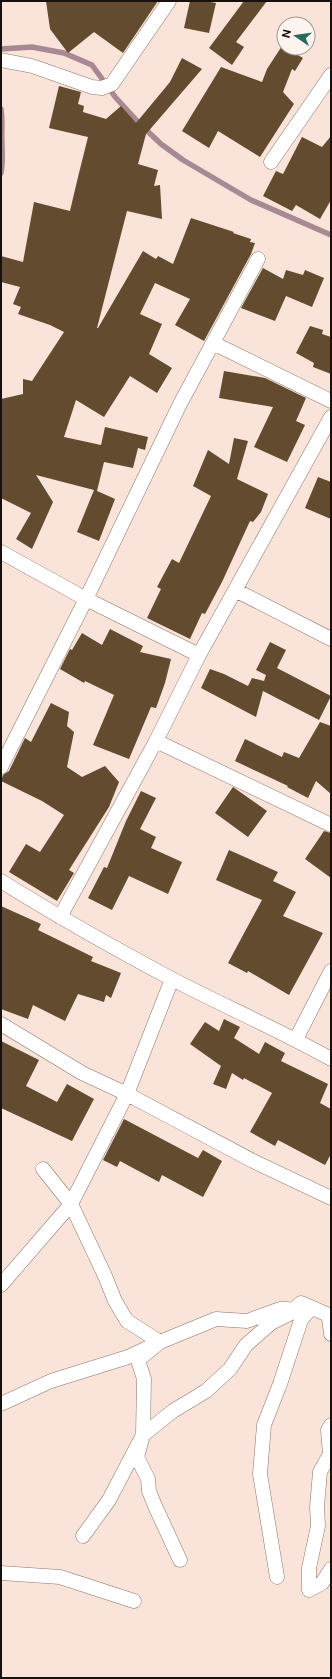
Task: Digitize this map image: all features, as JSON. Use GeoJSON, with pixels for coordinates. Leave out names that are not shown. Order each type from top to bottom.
{"type":"FeatureCollection","features":[{"type":"Feature","properties":{"kind":"street"},"geometry":{"type":"LineString","coordinates":[[1,60],[32,66],[92,87],[106,86],[169,1]]}},
{"type":"Feature","properties":{"kind":"street"},"geometry":{"type":"LineString","coordinates":[[271,162],[331,75]]}},
{"type":"Feature","properties":{"kind":"street"},"geometry":{"type":"LineString","coordinates":[[1,767],[86,600],[180,404],[258,258]]}},
{"type":"Feature","properties":{"kind":"street"},"geometry":{"type":"LineString","coordinates":[[213,343],[331,401]]}},
{"type":"Feature","properties":{"kind":"street"},"geometry":{"type":"LineString","coordinates":[[60,917],[156,741],[199,655],[331,417]]}},
{"type":"Feature","properties":{"kind":"street"},"geometry":{"type":"LineString","coordinates":[[1,552],[86,600],[199,655]]}},
{"type":"Feature","properties":{"kind":"street"},"geometry":{"type":"LineString","coordinates":[[235,590],[331,639]]}},
{"type":"Feature","properties":{"kind":"street"},"geometry":{"type":"LineString","coordinates":[[156,741],[331,825]]}},
{"type":"Feature","properties":{"kind":"street"},"geometry":{"type":"LineString","coordinates":[[1,881],[60,917],[172,979],[296,1039],[331,1059]]}},
{"type":"Feature","properties":{"kind":"street"},"geometry":{"type":"LineString","coordinates":[[296,1039],[331,971]]}},
{"type":"Feature","properties":{"kind":"street"},"geometry":{"type":"LineString","coordinates":[[1,1285],[71,1204],[127,1094],[172,979]]}},
{"type":"Feature","properties":{"kind":"street"},"geometry":{"type":"LineString","coordinates":[[1,1024],[82,1073],[127,1094],[253,1160],[331,1198]]}},
{"type":"Feature","properties":{"kind":"street"},"geometry":{"type":"LineString","coordinates":[[43,1169],[71,1204],[105,1276],[115,1301],[127,1321],[160,1342]]}},
{"type":"Feature","properties":{"kind":"street"},"geometry":{"type":"LineString","coordinates":[[83,1536],[109,1500],[142,1435],[173,1411],[206,1391],[230,1369],[246,1345],[271,1323],[289,1314],[301,1303],[328,1315],[331,1334]]}},
{"type":"Feature","properties":{"kind":"street"},"geometry":{"type":"LineString","coordinates":[[277,1577],[260,1474],[264,1425],[280,1384],[301,1320],[311,1308]]}},
{"type":"Feature","properties":{"kind":"street"},"geometry":{"type":"LineString","coordinates":[[1,1404],[50,1380],[128,1357],[160,1342],[216,1320],[247,1321],[280,1309],[295,1309]]}},
{"type":"Feature","properties":{"kind":"street"},"geometry":{"type":"LineString","coordinates":[[160,1342],[138,1360],[144,1379],[142,1435],[137,1457],[148,1480],[149,1491],[155,1506],[180,1560]]}},
{"type":"Feature","properties":{"kind":"street"},"geometry":{"type":"LineString","coordinates":[[330,1430],[330,1454],[320,1472],[317,1507],[318,1526],[309,1568],[308,1590],[322,1583],[331,1569]]}},
{"type":"Feature","properties":{"kind":"street"},"geometry":{"type":"LineString","coordinates":[[1,1572],[60,1577],[134,1601]]}},
{"type":"Feature","properties":{"kind":"building"},"geometry":{"type":"Polygon","coordinates":[[[46,1],[158,1],[123,53],[94,32],[68,53],[50,29],[46,1]]]}},
{"type":"Feature","properties":{"kind":"building"},"geometry":{"type":"Polygon","coordinates":[[[190,1],[216,3],[209,33],[184,28],[190,1]]]}},
{"type":"Feature","properties":{"kind":"building"},"geometry":{"type":"Polygon","coordinates":[[[244,1],[267,1],[236,42],[244,47],[232,65],[209,48],[244,1]]]}},
{"type":"Feature","properties":{"kind":"building"},"geometry":{"type":"Polygon","coordinates":[[[276,55],[300,56],[303,58],[295,71],[292,69],[283,92],[294,104],[260,157],[218,131],[209,148],[182,131],[221,67],[262,82],[267,69],[276,55]]]}},
{"type":"Feature","properties":{"kind":"building"},"geometry":{"type":"Polygon","coordinates":[[[182,58],[202,69],[146,134],[138,164],[158,170],[154,186],[160,185],[162,219],[127,211],[97,328],[143,251],[156,259],[158,256],[173,264],[191,218],[234,232],[233,233],[251,239],[250,242],[255,243],[251,254],[204,341],[175,325],[190,299],[155,283],[140,314],[162,324],[149,354],[172,368],[157,393],[130,376],[104,417],[76,400],[64,437],[101,445],[105,427],[148,437],[145,450],[138,448],[133,468],[104,462],[97,491],[115,499],[99,541],[77,532],[94,490],[36,475],[53,502],[32,549],[16,539],[31,513],[1,498],[1,399],[23,394],[23,379],[32,381],[64,332],[50,325],[18,314],[21,307],[13,304],[20,287],[1,282],[1,256],[23,262],[34,202],[70,211],[88,137],[49,128],[59,86],[81,92],[78,104],[84,106],[83,112],[106,119],[121,106],[136,123],[170,82],[182,58]]]}},
{"type":"Feature","properties":{"kind":"building"},"geometry":{"type":"Polygon","coordinates":[[[331,136],[331,200],[320,219],[296,205],[292,211],[263,196],[276,171],[283,174],[302,137],[322,147],[331,136]]]}},
{"type":"Feature","properties":{"kind":"building"},"geometry":{"type":"Polygon","coordinates":[[[263,268],[283,279],[286,270],[303,275],[305,270],[324,278],[312,307],[286,296],[275,321],[241,308],[263,268]]]}},
{"type":"Feature","properties":{"kind":"building"},"geometry":{"type":"Polygon","coordinates":[[[310,326],[323,330],[322,334],[331,337],[331,374],[313,367],[314,363],[296,353],[310,326]]]}},
{"type":"Feature","properties":{"kind":"building"},"geometry":{"type":"Polygon","coordinates":[[[224,371],[265,378],[306,398],[296,421],[305,425],[287,462],[254,447],[273,407],[219,398],[224,371]]]}},
{"type":"Feature","properties":{"kind":"building"},"geometry":{"type":"Polygon","coordinates":[[[234,438],[248,441],[237,479],[268,494],[261,512],[253,522],[250,521],[222,582],[205,614],[202,613],[190,639],[147,618],[161,589],[157,587],[172,559],[179,563],[211,496],[193,486],[208,450],[229,464],[234,438]]]}},
{"type":"Feature","properties":{"kind":"building"},"geometry":{"type":"Polygon","coordinates":[[[318,477],[331,482],[331,519],[305,508],[318,477]]]}},
{"type":"Feature","properties":{"kind":"building"},"geometry":{"type":"Polygon","coordinates":[[[110,629],[143,646],[140,652],[171,659],[165,683],[156,708],[151,707],[129,759],[93,745],[114,695],[85,681],[84,683],[60,669],[70,649],[72,650],[82,633],[102,645],[110,629]]]}},
{"type":"Feature","properties":{"kind":"building"},"geometry":{"type":"Polygon","coordinates":[[[270,642],[286,650],[277,668],[331,696],[319,720],[263,691],[256,717],[201,688],[210,669],[248,686],[252,678],[264,681],[266,675],[256,670],[270,642]]]}},
{"type":"Feature","properties":{"kind":"building"},"geometry":{"type":"Polygon","coordinates":[[[51,703],[69,712],[67,726],[74,732],[67,767],[82,777],[105,766],[119,782],[109,807],[69,870],[74,873],[57,901],[9,872],[26,844],[40,852],[64,815],[42,801],[1,781],[3,775],[9,771],[25,738],[31,742],[51,703]]]}},
{"type":"Feature","properties":{"kind":"building"},"geometry":{"type":"Polygon","coordinates":[[[320,722],[331,726],[331,794],[316,781],[308,798],[287,787],[288,786],[235,761],[245,739],[282,757],[284,752],[299,758],[320,722]]]}},
{"type":"Feature","properties":{"kind":"building"},"geometry":{"type":"Polygon","coordinates":[[[233,787],[267,811],[248,837],[215,813],[233,787]]]}},
{"type":"Feature","properties":{"kind":"building"},"geometry":{"type":"Polygon","coordinates":[[[141,791],[156,798],[140,829],[156,837],[151,848],[182,862],[168,894],[129,876],[112,910],[88,898],[104,867],[107,868],[126,821],[141,791]]]}},
{"type":"Feature","properties":{"kind":"building"},"geometry":{"type":"Polygon","coordinates":[[[324,831],[331,833],[331,878],[305,859],[324,831]]]}},
{"type":"Feature","properties":{"kind":"building"},"geometry":{"type":"Polygon","coordinates":[[[229,850],[278,872],[273,881],[296,892],[283,916],[323,933],[289,995],[248,971],[247,973],[228,963],[262,900],[216,880],[229,850]]]}},
{"type":"Feature","properties":{"kind":"building"},"geometry":{"type":"Polygon","coordinates":[[[1,906],[41,924],[38,930],[93,957],[91,961],[121,973],[111,998],[106,995],[104,1002],[78,994],[65,1021],[33,1005],[28,1019],[1,1009],[1,906]]]}},
{"type":"Feature","properties":{"kind":"building"},"geometry":{"type":"Polygon","coordinates":[[[224,1019],[240,1027],[234,1038],[259,1054],[265,1042],[285,1053],[281,1061],[328,1084],[320,1103],[331,1109],[331,1154],[325,1165],[278,1140],[275,1146],[250,1132],[272,1093],[244,1078],[243,1080],[232,1073],[226,1089],[213,1084],[221,1066],[190,1044],[205,1022],[219,1031],[224,1019]]]}},
{"type":"Feature","properties":{"kind":"building"},"geometry":{"type":"Polygon","coordinates":[[[1,1041],[39,1060],[26,1086],[57,1102],[67,1084],[94,1099],[72,1141],[1,1108],[1,1041]]]}},
{"type":"Feature","properties":{"kind":"building"},"geometry":{"type":"Polygon","coordinates":[[[124,1119],[198,1158],[203,1150],[222,1161],[203,1197],[162,1175],[159,1182],[120,1161],[117,1167],[103,1160],[124,1119]]]}},
{"type":"Feature","properties":{"kind":"waterway"},"geometry":{"type":"LineString","coordinates":[[1,49],[32,47],[64,53],[92,65],[116,98],[139,123],[161,144],[183,160],[251,200],[331,235]]}},
{"type":"Feature","properties":{"kind":"waterway"},"geometry":{"type":"LineString","coordinates":[[1,109],[1,173]]}}]}
